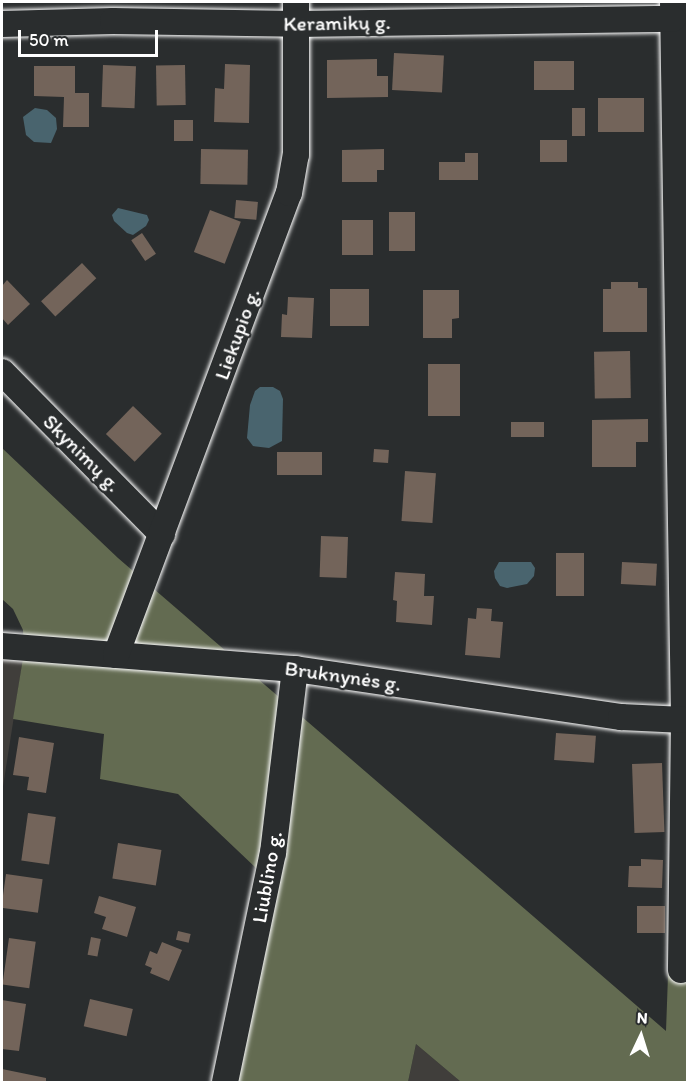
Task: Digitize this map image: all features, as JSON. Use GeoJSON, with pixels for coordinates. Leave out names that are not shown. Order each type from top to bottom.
{"type":"FeatureCollection","features":[{"type":"Feature","properties":{"kind":"street","name":"Keramikų g."},"geometry":{"type":"LineString","coordinates":[[2,24],[296,13],[673,10]]}},
{"type":"Feature","properties":{"kind":"street"},"geometry":{"type":"LineString","coordinates":[[673,10],[684,720],[681,970]]}},
{"type":"Feature","properties":{"kind":"street","name":"Liekupio g."},"geometry":{"type":"LineString","coordinates":[[116,654],[290,193],[296,155],[296,13]]}},
{"type":"Feature","properties":{"kind":"street","name":"Skynimų g."},"geometry":{"type":"LineString","coordinates":[[2,372],[162,534]]}},
{"type":"Feature","properties":{"kind":"street","name":"Bruknynės g."},"geometry":{"type":"LineString","coordinates":[[2,646],[294,669],[621,717],[684,720]]}},
{"type":"Feature","properties":{"kind":"street","name":"Liublino g."},"geometry":{"type":"LineString","coordinates":[[225,1083],[273,852],[294,669]]}},
{"type":"Feature","properties":{"kind":"shaded area"},"geometry":{"type":"Polygon","coordinates":[[[2,650],[24,652],[2,793],[2,650]]]}},
{"type":"Feature","properties":{"kind":"shaded area"},"geometry":{"type":"Polygon","coordinates":[[[416,1044],[461,1082],[408,1082],[416,1044]]]}},
{"type":"Feature","properties":{"kind":"green space"},"geometry":{"type":"Polygon","coordinates":[[[687,445],[687,1082],[461,1082],[416,1044],[408,1082],[216,1082],[258,870],[178,794],[100,779],[104,734],[13,719],[24,652],[23,630],[13,609],[2,599],[2,448],[118,558],[666,1031],[687,445]]]}},
{"type":"Feature","properties":{"kind":"water"},"geometry":{"type":"Polygon","coordinates":[[[35,108],[47,110],[56,118],[57,129],[51,143],[34,142],[26,135],[23,117],[35,108]]]}},
{"type":"Feature","properties":{"kind":"water"},"geometry":{"type":"Polygon","coordinates":[[[118,208],[147,215],[149,220],[146,226],[133,235],[127,233],[114,221],[112,215],[118,208]]]}},
{"type":"Feature","properties":{"kind":"water"},"geometry":{"type":"Polygon","coordinates":[[[260,387],[273,387],[280,391],[283,399],[282,441],[269,448],[253,446],[247,438],[250,405],[255,391],[260,387]]]}},
{"type":"Feature","properties":{"kind":"water"},"geometry":{"type":"Polygon","coordinates":[[[499,562],[531,562],[535,568],[534,576],[527,584],[507,588],[500,586],[494,571],[499,562]]]}},
{"type":"Feature","properties":{"kind":"building"},"geometry":{"type":"Polygon","coordinates":[[[394,53],[444,56],[442,93],[392,90],[394,53]]]}},
{"type":"Feature","properties":{"kind":"building"},"geometry":{"type":"Polygon","coordinates":[[[377,59],[377,76],[388,76],[388,97],[327,98],[327,60],[377,59]]]}},
{"type":"Feature","properties":{"kind":"building"},"geometry":{"type":"Polygon","coordinates":[[[534,61],[574,61],[574,90],[534,90],[534,61]]]}},
{"type":"Feature","properties":{"kind":"building"},"geometry":{"type":"Polygon","coordinates":[[[225,64],[250,65],[249,123],[214,122],[215,88],[224,89],[225,64]]]}},
{"type":"Feature","properties":{"kind":"building"},"geometry":{"type":"Polygon","coordinates":[[[103,65],[136,66],[135,108],[102,107],[103,65]]]}},
{"type":"Feature","properties":{"kind":"building"},"geometry":{"type":"Polygon","coordinates":[[[185,65],[186,105],[157,106],[156,66],[185,65]]]}},
{"type":"Feature","properties":{"kind":"building"},"geometry":{"type":"Polygon","coordinates":[[[34,66],[75,66],[75,93],[89,93],[89,127],[63,127],[64,97],[34,96],[34,66]]]}},
{"type":"Feature","properties":{"kind":"building"},"geometry":{"type":"Polygon","coordinates":[[[598,98],[644,98],[644,132],[598,132],[598,98]]]}},
{"type":"Feature","properties":{"kind":"building"},"geometry":{"type":"Polygon","coordinates":[[[572,108],[585,108],[585,136],[572,136],[572,108]]]}},
{"type":"Feature","properties":{"kind":"building"},"geometry":{"type":"Polygon","coordinates":[[[174,120],[193,120],[193,141],[174,141],[174,120]]]}},
{"type":"Feature","properties":{"kind":"building"},"geometry":{"type":"Polygon","coordinates":[[[540,140],[567,140],[567,162],[540,162],[540,140]]]}},
{"type":"Feature","properties":{"kind":"building"},"geometry":{"type":"Polygon","coordinates":[[[201,149],[248,150],[247,185],[200,184],[201,149]]]}},
{"type":"Feature","properties":{"kind":"building"},"geometry":{"type":"Polygon","coordinates":[[[384,149],[384,170],[377,170],[377,182],[342,182],[342,150],[384,149]]]}},
{"type":"Feature","properties":{"kind":"building"},"geometry":{"type":"Polygon","coordinates":[[[465,153],[478,153],[478,180],[439,180],[439,162],[465,162],[465,153]]]}},
{"type":"Feature","properties":{"kind":"building"},"geometry":{"type":"Polygon","coordinates":[[[236,200],[258,202],[256,220],[234,218],[236,200]]]}},
{"type":"Feature","properties":{"kind":"building"},"geometry":{"type":"Polygon","coordinates":[[[210,210],[241,222],[225,264],[194,252],[210,210]]]}},
{"type":"Feature","properties":{"kind":"building"},"geometry":{"type":"Polygon","coordinates":[[[389,212],[415,212],[415,251],[389,251],[389,212]]]}},
{"type":"Feature","properties":{"kind":"building"},"geometry":{"type":"Polygon","coordinates":[[[342,220],[373,220],[373,255],[342,255],[342,220]]]}},
{"type":"Feature","properties":{"kind":"building"},"geometry":{"type":"Polygon","coordinates":[[[142,233],[156,254],[145,261],[131,240],[142,233]]]}},
{"type":"Feature","properties":{"kind":"building"},"geometry":{"type":"Polygon","coordinates":[[[82,263],[96,278],[55,317],[41,301],[82,263]]]}},
{"type":"Feature","properties":{"kind":"building"},"geometry":{"type":"Polygon","coordinates":[[[7,280],[30,304],[8,325],[2,318],[2,286],[7,280]]]}},
{"type":"Feature","properties":{"kind":"building"},"geometry":{"type":"Polygon","coordinates":[[[611,282],[638,282],[638,288],[647,288],[647,332],[603,332],[603,289],[611,289],[611,282]]]}},
{"type":"Feature","properties":{"kind":"building"},"geometry":{"type":"Polygon","coordinates":[[[330,289],[369,289],[369,326],[330,326],[330,289]]]}},
{"type":"Feature","properties":{"kind":"building"},"geometry":{"type":"Polygon","coordinates":[[[423,290],[459,290],[459,318],[452,319],[452,338],[423,338],[423,290]]]}},
{"type":"Feature","properties":{"kind":"building"},"geometry":{"type":"Polygon","coordinates":[[[288,297],[314,298],[312,338],[281,337],[282,314],[287,315],[288,297]]]}},
{"type":"Feature","properties":{"kind":"building"},"geometry":{"type":"Polygon","coordinates":[[[630,351],[631,398],[595,399],[594,352],[630,351]]]}},
{"type":"Feature","properties":{"kind":"building"},"geometry":{"type":"Polygon","coordinates":[[[428,364],[460,364],[460,416],[428,416],[428,364]]]}},
{"type":"Feature","properties":{"kind":"building"},"geometry":{"type":"Polygon","coordinates":[[[133,406],[162,434],[135,462],[106,434],[133,406]]]}},
{"type":"Feature","properties":{"kind":"building"},"geometry":{"type":"Polygon","coordinates":[[[648,419],[648,442],[636,442],[636,467],[592,467],[592,420],[648,419]]]}},
{"type":"Feature","properties":{"kind":"building"},"geometry":{"type":"Polygon","coordinates":[[[511,422],[544,422],[544,437],[511,437],[511,422]]]}},
{"type":"Feature","properties":{"kind":"building"},"geometry":{"type":"Polygon","coordinates":[[[374,449],[389,450],[388,463],[373,462],[374,449]]]}},
{"type":"Feature","properties":{"kind":"building"},"geometry":{"type":"Polygon","coordinates":[[[277,452],[322,452],[322,475],[277,475],[277,452]]]}},
{"type":"Feature","properties":{"kind":"building"},"geometry":{"type":"Polygon","coordinates":[[[405,471],[436,473],[432,523],[402,521],[405,471]]]}},
{"type":"Feature","properties":{"kind":"building"},"geometry":{"type":"Polygon","coordinates":[[[321,536],[348,537],[347,578],[320,577],[321,536]]]}},
{"type":"Feature","properties":{"kind":"building"},"geometry":{"type":"Polygon","coordinates":[[[556,553],[584,553],[584,596],[556,596],[556,553]]]}},
{"type":"Feature","properties":{"kind":"building"},"geometry":{"type":"Polygon","coordinates":[[[622,562],[657,564],[656,586],[621,584],[622,562]]]}},
{"type":"Feature","properties":{"kind":"building"},"geometry":{"type":"Polygon","coordinates":[[[395,572],[425,574],[424,596],[434,596],[432,625],[396,622],[397,601],[393,600],[395,572]]]}},
{"type":"Feature","properties":{"kind":"building"},"geometry":{"type":"Polygon","coordinates":[[[477,608],[492,609],[491,621],[503,622],[500,658],[465,655],[468,618],[476,619],[477,608]]]}},
{"type":"Feature","properties":{"kind":"building"},"geometry":{"type":"Polygon","coordinates":[[[556,733],[596,736],[594,763],[554,760],[556,733]]]}},
{"type":"Feature","properties":{"kind":"building"},"geometry":{"type":"Polygon","coordinates":[[[19,737],[54,743],[46,793],[27,790],[29,777],[13,775],[19,737]]]}},
{"type":"Feature","properties":{"kind":"building"},"geometry":{"type":"Polygon","coordinates":[[[662,763],[664,832],[634,833],[632,764],[662,763]]]}},
{"type":"Feature","properties":{"kind":"building"},"geometry":{"type":"Polygon","coordinates":[[[28,813],[56,817],[49,864],[21,861],[28,813]]]}},
{"type":"Feature","properties":{"kind":"building"},"geometry":{"type":"Polygon","coordinates":[[[118,843],[161,850],[156,885],[112,879],[118,843]]]}},
{"type":"Feature","properties":{"kind":"building"},"geometry":{"type":"Polygon","coordinates":[[[641,859],[663,860],[662,888],[628,887],[629,866],[641,866],[641,859]]]}},
{"type":"Feature","properties":{"kind":"building"},"geometry":{"type":"Polygon","coordinates":[[[6,874],[43,879],[38,913],[2,908],[6,874]]]}},
{"type":"Feature","properties":{"kind":"building"},"geometry":{"type":"Polygon","coordinates":[[[99,896],[136,907],[127,937],[102,929],[106,917],[94,913],[99,896]]]}},
{"type":"Feature","properties":{"kind":"building"},"geometry":{"type":"Polygon","coordinates":[[[637,906],[665,906],[665,933],[637,933],[637,906]]]}},
{"type":"Feature","properties":{"kind":"building"},"geometry":{"type":"Polygon","coordinates":[[[178,931],[191,934],[189,943],[176,940],[178,931]]]}},
{"type":"Feature","properties":{"kind":"building"},"geometry":{"type":"Polygon","coordinates":[[[91,937],[101,939],[97,957],[88,955],[91,937]]]}},
{"type":"Feature","properties":{"kind":"building"},"geometry":{"type":"Polygon","coordinates":[[[9,938],[36,942],[29,988],[2,985],[9,938]]]}},
{"type":"Feature","properties":{"kind":"building"},"geometry":{"type":"Polygon","coordinates":[[[162,942],[182,950],[169,981],[150,973],[152,968],[145,965],[150,951],[157,954],[162,942]]]}},
{"type":"Feature","properties":{"kind":"building"},"geometry":{"type":"Polygon","coordinates":[[[90,999],[133,1009],[127,1036],[84,1026],[90,999]]]}},
{"type":"Feature","properties":{"kind":"building"},"geometry":{"type":"Polygon","coordinates":[[[2,1000],[26,1004],[19,1051],[2,1049],[2,1000]]]}},
{"type":"Feature","properties":{"kind":"building"},"geometry":{"type":"Polygon","coordinates":[[[2,1069],[46,1078],[46,1082],[2,1082],[2,1069]]]}}]}
